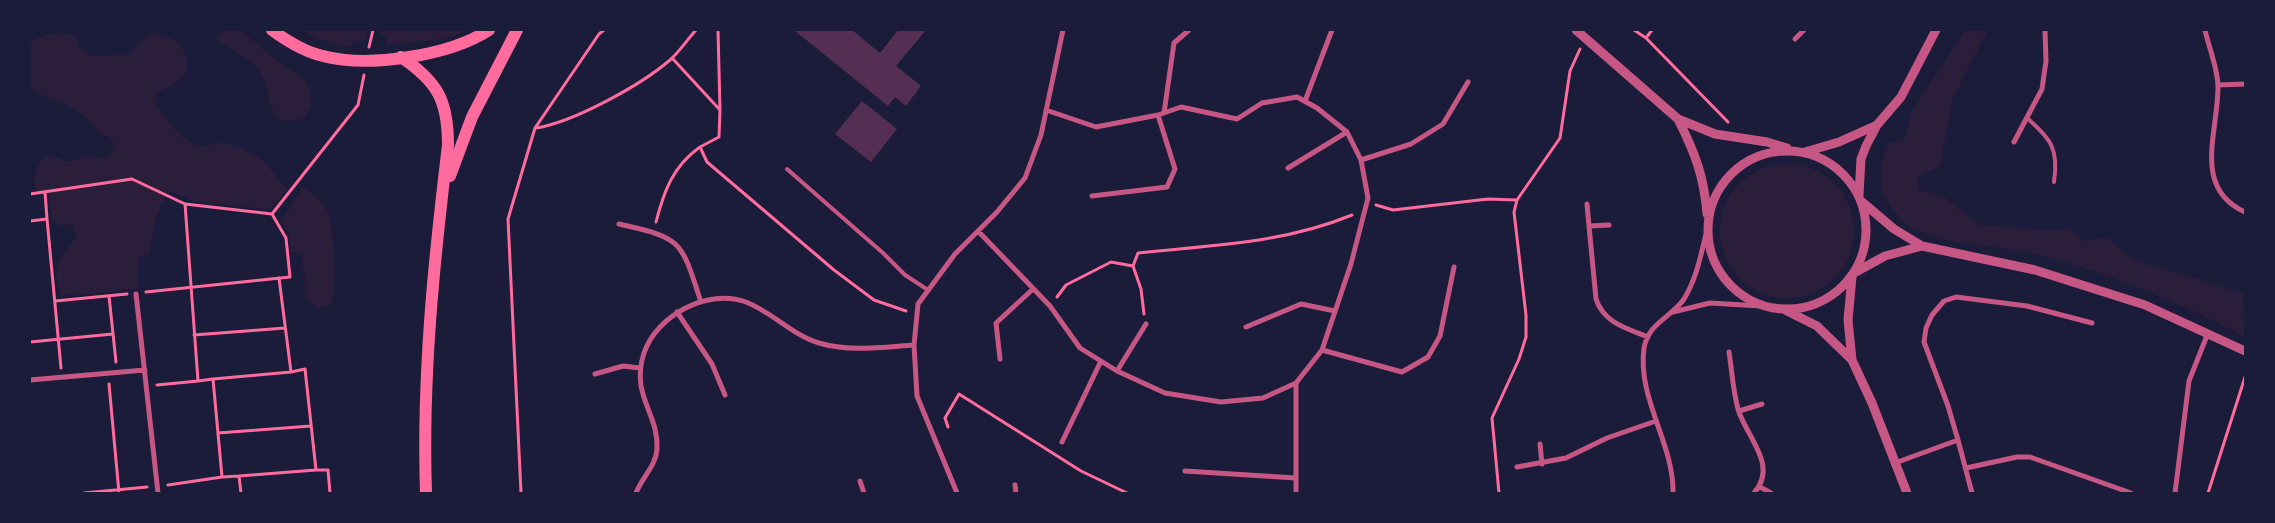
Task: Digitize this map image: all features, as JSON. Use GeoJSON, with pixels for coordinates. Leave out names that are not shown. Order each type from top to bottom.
{"type":"FeatureCollection","features":[{"type":"Feature","properties":{"kind":"main road"},"geometry":{"type":"LineString","coordinates":[[272,30],[305,50],[335,59],[350,60],[432,54],[457,46],[489,30]]}},
{"type":"Feature","properties":{"kind":"main road"},"geometry":{"type":"LineString","coordinates":[[441,207],[459,146],[516,30]]}},
{"type":"Feature","properties":{"kind":"main road"},"geometry":{"type":"LineString","coordinates":[[401,57],[422,71],[436,88],[445,105],[448,145],[434,257],[428,340],[425,426],[426,493]]}},
{"type":"Feature","properties":{"kind":"street"},"geometry":{"type":"LineString","coordinates":[[957,493],[917,396],[914,345],[918,304],[955,254],[997,212],[1025,178],[1041,135],[1063,30]]}},
{"type":"Feature","properties":{"kind":"street"},"geometry":{"type":"LineString","coordinates":[[1164,113],[1174,43],[1189,30]]}},
{"type":"Feature","properties":{"kind":"street"},"geometry":{"type":"LineString","coordinates":[[1305,101],[1332,30]]}},
{"type":"Feature","properties":{"kind":"street"},"geometry":{"type":"LineString","coordinates":[[1576,30],[1678,120],[1715,134],[1767,142],[1827,161],[1845,176],[1860,198],[1894,229],[1922,246],[2036,270],[2145,305],[2242,349]]}},
{"type":"Feature","properties":{"kind":"street"},"geometry":{"type":"LineString","coordinates":[[1795,39],[1804,30]]}},
{"type":"Feature","properties":{"kind":"street"},"geometry":{"type":"LineString","coordinates":[[1907,493],[1852,360],[1848,320],[1853,275],[1864,249],[1866,224],[1860,198],[1861,159],[1877,124],[1901,97],[1936,30]]}},
{"type":"Feature","properties":{"kind":"street"},"geometry":{"type":"LineString","coordinates":[[2014,142],[2042,89],[2046,62],[2045,30]]}},
{"type":"Feature","properties":{"kind":"street"},"geometry":{"type":"LineString","coordinates":[[2205,30],[2218,86],[2211,173],[2218,190],[2230,205],[2245,212]]}},
{"type":"Feature","properties":{"kind":"street"},"geometry":{"type":"LineString","coordinates":[[1361,160],[1411,144],[1443,124],[1468,82]]}},
{"type":"Feature","properties":{"kind":"street"},"geometry":{"type":"LineString","coordinates":[[2218,86],[2245,84]]}},
{"type":"Feature","properties":{"kind":"street"},"geometry":{"type":"LineString","coordinates":[[978,231],[1050,306],[1080,348],[1117,371],[1165,393],[1221,402],[1263,398],[1296,383],[1322,350],[1351,264],[1368,198],[1361,160],[1347,132],[1318,108],[1297,97],[1262,103],[1237,119],[1181,107],[1158,115],[1096,127],[1046,110]]}},
{"type":"Feature","properties":{"kind":"street"},"geometry":{"type":"LineString","coordinates":[[1092,196],[1167,187],[1175,169],[1158,115]]}},
{"type":"Feature","properties":{"kind":"street"},"geometry":{"type":"LineString","coordinates":[[1678,120],[1698,160],[1703,179],[1710,255],[1722,277],[1739,294],[1761,306]]}},
{"type":"Feature","properties":{"kind":"street"},"geometry":{"type":"LineString","coordinates":[[1672,312],[1689,290],[1714,196],[1728,175],[1749,159],[1774,151],[1802,152],[1839,142],[1877,124]]}},
{"type":"Feature","properties":{"kind":"street"},"geometry":{"type":"LineString","coordinates":[[1288,168],[1347,132]]}},
{"type":"Feature","properties":{"kind":"street"},"geometry":{"type":"LineString","coordinates":[[1587,204],[1596,299],[1599,309],[1615,323],[1648,337]]}},
{"type":"Feature","properties":{"kind":"street"},"geometry":{"type":"LineString","coordinates":[[619,224],[667,237],[683,253],[701,302]]}},
{"type":"Feature","properties":{"kind":"street"},"geometry":{"type":"LineString","coordinates":[[1589,226],[1609,225]]}},
{"type":"Feature","properties":{"kind":"street"},"geometry":{"type":"LineString","coordinates":[[1785,310],[1810,306],[1832,296],[1853,275],[1885,256],[1922,246]]}},
{"type":"Feature","properties":{"kind":"street"},"geometry":{"type":"LineString","coordinates":[[1322,350],[1402,372],[1428,357],[1440,336],[1454,268]]}},
{"type":"Feature","properties":{"kind":"street"},"geometry":{"type":"LineString","coordinates":[[1000,360],[996,323],[1034,289]]}},
{"type":"Feature","properties":{"kind":"street"},"geometry":{"type":"LineString","coordinates":[[136,294],[158,493]]}},
{"type":"Feature","properties":{"kind":"street"},"geometry":{"type":"LineString","coordinates":[[1972,493],[1948,406],[1924,342],[1926,328],[1935,310],[1944,301],[1956,297],[2026,306],[2092,323]]}},
{"type":"Feature","properties":{"kind":"street"},"geometry":{"type":"LineString","coordinates":[[636,493],[655,459],[657,448],[653,424],[640,387],[640,368],[650,339],[677,312],[701,302],[730,299],[745,302],[796,333],[818,343],[838,348],[914,345]]}},
{"type":"Feature","properties":{"kind":"street"},"geometry":{"type":"LineString","coordinates":[[1246,327],[1301,304],[1335,311]]}},
{"type":"Feature","properties":{"kind":"street"},"geometry":{"type":"LineString","coordinates":[[1673,493],[1669,460],[1648,399],[1644,368],[1644,346],[1648,337],[1662,318],[1672,312],[1710,304],[1761,306],[1785,310],[1817,326],[1852,360]]}},
{"type":"Feature","properties":{"kind":"street"},"geometry":{"type":"LineString","coordinates":[[677,312],[712,364],[725,395]]}},
{"type":"Feature","properties":{"kind":"street"},"geometry":{"type":"LineString","coordinates":[[1117,371],[1146,324]]}},
{"type":"Feature","properties":{"kind":"street"},"geometry":{"type":"LineString","coordinates":[[2175,493],[2189,381],[2208,332]]}},
{"type":"Feature","properties":{"kind":"street"},"geometry":{"type":"LineString","coordinates":[[1729,352],[1739,411],[1763,462],[1764,470],[1760,487],[1754,493]]}},
{"type":"Feature","properties":{"kind":"street"},"geometry":{"type":"LineString","coordinates":[[1062,442],[1101,361]]}},
{"type":"Feature","properties":{"kind":"street"},"geometry":{"type":"LineString","coordinates":[[595,374],[623,366],[640,368]]}},
{"type":"Feature","properties":{"kind":"street"},"geometry":{"type":"LineString","coordinates":[[30,380],[145,370]]}},
{"type":"Feature","properties":{"kind":"street"},"geometry":{"type":"LineString","coordinates":[[1296,383],[1296,493]]}},
{"type":"Feature","properties":{"kind":"street"},"geometry":{"type":"LineString","coordinates":[[1739,411],[1762,404]]}},
{"type":"Feature","properties":{"kind":"street"},"geometry":{"type":"LineString","coordinates":[[1517,467],[1542,464],[1566,458],[1607,438],[1656,420]]}},
{"type":"Feature","properties":{"kind":"street"},"geometry":{"type":"LineString","coordinates":[[1895,463],[1958,440]]}},
{"type":"Feature","properties":{"kind":"street"},"geometry":{"type":"LineString","coordinates":[[1540,444],[1542,464]]}},
{"type":"Feature","properties":{"kind":"street"},"geometry":{"type":"LineString","coordinates":[[1966,468],[2017,456],[2030,457],[2132,493]]}},
{"type":"Feature","properties":{"kind":"street"},"geometry":{"type":"LineString","coordinates":[[1186,471],[1296,478]]}},
{"type":"Feature","properties":{"kind":"street"},"geometry":{"type":"LineString","coordinates":[[860,481],[864,493]]}},
{"type":"Feature","properties":{"kind":"street"},"geometry":{"type":"LineString","coordinates":[[1015,486],[1016,493]]}},
{"type":"Feature","properties":{"kind":"street"},"geometry":{"type":"LineString","coordinates":[[1760,487],[1771,493]]}},
{"type":"Feature","properties":{"kind":"lane"},"geometry":{"type":"LineString","coordinates":[[2027,118],[2046,135],[2055,154],[2054,182]]}},
{"type":"Feature","properties":{"kind":"lane"},"geometry":{"type":"LineString","coordinates":[[787,169],[883,253],[905,276],[928,290]]}},
{"type":"Feature","properties":{"kind":"path"},"geometry":{"type":"LineString","coordinates":[[369,49],[372,30]]}},
{"type":"Feature","properties":{"kind":"path"},"geometry":{"type":"LineString","coordinates":[[521,493],[508,219],[535,128],[599,34],[604,30]]}},
{"type":"Feature","properties":{"kind":"path"},"geometry":{"type":"LineString","coordinates":[[535,128],[554,125],[584,112],[645,79],[672,58],[696,30]]}},
{"type":"Feature","properties":{"kind":"path"},"geometry":{"type":"LineString","coordinates":[[653,232],[665,188],[688,156],[719,137],[718,30]]}},
{"type":"Feature","properties":{"kind":"path"},"geometry":{"type":"LineString","coordinates":[[1634,30],[1646,38],[1729,124],[1731,137]]}},
{"type":"Feature","properties":{"kind":"path"},"geometry":{"type":"LineString","coordinates":[[1646,38],[1652,30]]}},
{"type":"Feature","properties":{"kind":"path"},"geometry":{"type":"LineString","coordinates":[[1499,493],[1492,418],[1519,360],[1526,337],[1526,315],[1514,212],[1517,200],[1560,138],[1570,71],[1581,46]]}},
{"type":"Feature","properties":{"kind":"path"},"geometry":{"type":"LineString","coordinates":[[672,58],[720,110]]}},
{"type":"Feature","properties":{"kind":"path"},"geometry":{"type":"LineString","coordinates":[[272,214],[358,105],[365,68]]}},
{"type":"Feature","properties":{"kind":"path"},"geometry":{"type":"LineString","coordinates":[[700,147],[707,162],[834,270],[874,300],[917,313]]}},
{"type":"Feature","properties":{"kind":"path"},"geometry":{"type":"LineString","coordinates":[[30,194],[132,179],[185,204],[272,214]]}},
{"type":"Feature","properties":{"kind":"path"},"geometry":{"type":"LineString","coordinates":[[45,192],[62,378]]}},
{"type":"Feature","properties":{"kind":"path"},"geometry":{"type":"LineString","coordinates":[[1146,324],[1141,289],[1133,266],[1138,253],[1271,239],[1319,228],[1377,205],[1393,210],[1488,199],[1517,200]]}},
{"type":"Feature","properties":{"kind":"path"},"geometry":{"type":"LineString","coordinates":[[185,204],[198,381]]}},
{"type":"Feature","properties":{"kind":"path"},"geometry":{"type":"LineString","coordinates":[[55,301],[290,277],[286,238],[272,214]]}},
{"type":"Feature","properties":{"kind":"path"},"geometry":{"type":"LineString","coordinates":[[30,221],[47,219]]}},
{"type":"Feature","properties":{"kind":"path"},"geometry":{"type":"LineString","coordinates":[[1050,306],[1066,285],[1111,262],[1133,266]]}},
{"type":"Feature","properties":{"kind":"path"},"geometry":{"type":"LineString","coordinates":[[279,278],[291,372]]}},
{"type":"Feature","properties":{"kind":"path"},"geometry":{"type":"LineString","coordinates":[[110,296],[117,372]]}},
{"type":"Feature","properties":{"kind":"path"},"geometry":{"type":"LineString","coordinates":[[194,335],[285,328]]}},
{"type":"Feature","properties":{"kind":"path"},"geometry":{"type":"LineString","coordinates":[[30,342],[114,334]]}},
{"type":"Feature","properties":{"kind":"path"},"geometry":{"type":"LineString","coordinates":[[146,386],[305,369],[316,470]]}},
{"type":"Feature","properties":{"kind":"path"},"geometry":{"type":"LineString","coordinates":[[108,373],[119,493]]}},
{"type":"Feature","properties":{"kind":"path"},"geometry":{"type":"LineString","coordinates":[[2208,493],[2213,472],[2245,377]]}},
{"type":"Feature","properties":{"kind":"path"},"geometry":{"type":"LineString","coordinates":[[213,379],[222,477],[328,470],[330,493]]}},
{"type":"Feature","properties":{"kind":"path"},"geometry":{"type":"LineString","coordinates":[[948,427],[945,418],[959,394],[1081,471],[1127,493]]}},
{"type":"Feature","properties":{"kind":"path"},"geometry":{"type":"LineString","coordinates":[[218,433],[311,426]]}},
{"type":"Feature","properties":{"kind":"path"},"geometry":{"type":"LineString","coordinates":[[240,476],[241,493]]}},
{"type":"Feature","properties":{"kind":"shaded area"},"geometry":{"type":"Polygon","coordinates":[[[223,30],[240,30],[284,66],[303,77],[310,90],[311,107],[303,119],[280,121],[273,111],[260,72],[236,51],[216,39],[223,30]]]}},
{"type":"Feature","properties":{"kind":"shaded area"},"geometry":{"type":"Polygon","coordinates":[[[302,30],[367,30],[367,40],[353,41],[352,47],[345,46],[314,37],[302,30]]]}},
{"type":"Feature","properties":{"kind":"shaded area"},"geometry":{"type":"Polygon","coordinates":[[[379,30],[470,30],[444,39],[386,45],[386,36],[381,35],[379,30]]]}},
{"type":"Feature","properties":{"kind":"shaded area"},"geometry":{"type":"Polygon","coordinates":[[[1965,30],[1988,30],[1953,98],[1940,166],[1917,177],[1919,190],[1943,196],[1980,225],[2042,230],[2068,229],[2085,241],[2107,238],[2133,260],[2243,293],[2245,337],[2198,313],[2075,265],[2011,249],[1944,240],[1908,226],[1886,198],[1881,181],[1884,155],[1888,144],[1905,139],[1911,113],[1965,30]]]}},
{"type":"Feature","properties":{"kind":"shaded area"},"geometry":{"type":"Polygon","coordinates":[[[62,33],[75,36],[80,48],[94,57],[129,54],[148,34],[166,36],[175,41],[182,48],[186,57],[186,72],[172,86],[157,92],[156,105],[159,110],[180,134],[192,143],[204,146],[220,143],[226,144],[257,157],[267,165],[287,189],[274,206],[265,209],[196,202],[168,190],[156,217],[149,254],[138,258],[138,289],[61,296],[57,279],[58,264],[76,239],[73,225],[61,226],[51,219],[49,195],[39,196],[35,185],[36,171],[45,157],[56,157],[68,162],[85,157],[107,158],[114,146],[110,137],[99,132],[85,117],[74,109],[30,90],[30,42],[45,35],[62,33]]]}},
{"type":"Feature","properties":{"kind":"shaded area"},"geometry":{"type":"Polygon","coordinates":[[[1787,164],[1813,169],[1824,175],[1834,184],[1843,194],[1849,205],[1854,231],[1849,257],[1843,268],[1834,278],[1824,287],[1813,293],[1787,298],[1761,293],[1750,287],[1740,278],[1731,268],[1725,257],[1720,231],[1725,205],[1731,194],[1740,184],[1750,175],[1761,169],[1787,164]]]}},
{"type":"Feature","properties":{"kind":"shaded area"},"geometry":{"type":"Polygon","coordinates":[[[302,187],[320,200],[330,219],[334,257],[334,297],[332,305],[317,307],[306,298],[304,287],[306,277],[302,266],[303,253],[291,252],[290,234],[281,222],[302,187]]]}},
{"type":"Feature","properties":{"kind":"building"},"geometry":{"type":"Polygon","coordinates":[[[794,30],[852,30],[880,53],[898,30],[926,30],[896,66],[921,86],[906,106],[895,97],[888,106],[794,30]]]}},
{"type":"Feature","properties":{"kind":"building"},"geometry":{"type":"Polygon","coordinates":[[[862,101],[897,129],[871,162],[835,134],[862,101]]]}}]}
